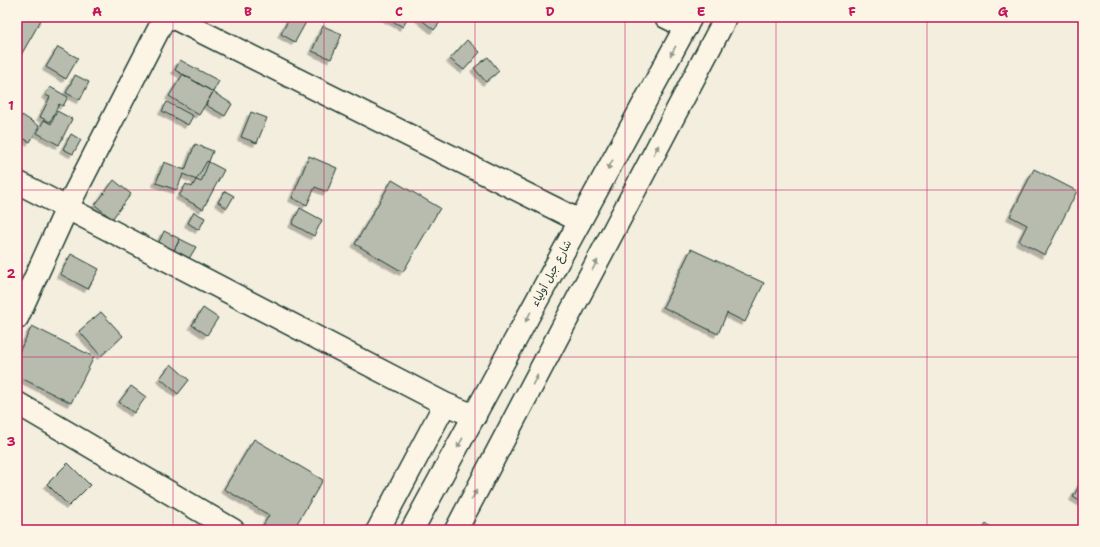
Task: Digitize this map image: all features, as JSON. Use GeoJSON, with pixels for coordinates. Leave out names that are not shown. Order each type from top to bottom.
{"type":"FeatureCollection","features":[{"type":"Feature","properties":{"kind":"street"},"geometry":{"type":"LineString","coordinates":[[17,318],[66,208],[165,17]]}},
{"type":"Feature","properties":{"kind":"street"},"geometry":{"type":"LineString","coordinates":[[172,17],[580,221]]}},
{"type":"Feature","properties":{"kind":"street"},"geometry":{"type":"LineString","coordinates":[[666,17],[688,22]]}},
{"type":"Feature","properties":{"kind":"street"},"geometry":{"type":"LineString","coordinates":[[456,530],[726,17]]}},
{"type":"Feature","properties":{"kind":"street","name":"شارع جبل أولياء"},"geometry":{"type":"LineString","coordinates":[[412,530],[688,22]]}},
{"type":"Feature","properties":{"kind":"street"},"geometry":{"type":"LineString","coordinates":[[17,182],[445,404],[475,416]]}},
{"type":"Feature","properties":{"kind":"street"},"geometry":{"type":"LineString","coordinates":[[17,403],[233,530]]}},
{"type":"Feature","properties":{"kind":"street"},"geometry":{"type":"LineString","coordinates":[[378,530],[445,404]]}},
{"type":"Feature","properties":{"kind":"building"},"geometry":{"type":"Polygon","coordinates":[[[17,17],[35,17],[41,20],[17,62],[17,17]]]}},
{"type":"Feature","properties":{"kind":"building"},"geometry":{"type":"Polygon","coordinates":[[[290,17],[297,17],[306,22],[295,42],[281,34],[290,17]]]}},
{"type":"Feature","properties":{"kind":"building"},"geometry":{"type":"Polygon","coordinates":[[[385,17],[408,17],[403,27],[385,17]]]}},
{"type":"Feature","properties":{"kind":"building"},"geometry":{"type":"Polygon","coordinates":[[[418,17],[444,17],[434,30],[418,17]]]}},
{"type":"Feature","properties":{"kind":"building"},"geometry":{"type":"Polygon","coordinates":[[[323,26],[342,34],[331,59],[312,51],[323,26]]]}},
{"type":"Feature","properties":{"kind":"building"},"geometry":{"type":"Polygon","coordinates":[[[467,40],[480,52],[464,70],[450,59],[467,40]]]}},
{"type":"Feature","properties":{"kind":"building"},"geometry":{"type":"Polygon","coordinates":[[[58,47],[78,58],[66,79],[46,67],[58,47]]]}},
{"type":"Feature","properties":{"kind":"building"},"geometry":{"type":"Polygon","coordinates":[[[488,57],[499,71],[486,82],[474,68],[488,57]]]}},
{"type":"Feature","properties":{"kind":"building"},"geometry":{"type":"Polygon","coordinates":[[[180,60],[219,81],[213,92],[175,70],[180,60]]]}},
{"type":"Feature","properties":{"kind":"building"},"geometry":{"type":"Polygon","coordinates":[[[183,74],[213,92],[199,115],[169,96],[183,74]]]}},
{"type":"Feature","properties":{"kind":"building"},"geometry":{"type":"Polygon","coordinates":[[[75,75],[89,82],[80,100],[66,93],[75,75]]]}},
{"type":"Feature","properties":{"kind":"building"},"geometry":{"type":"Polygon","coordinates":[[[50,87],[68,97],[63,106],[59,104],[50,122],[40,117],[50,97],[45,95],[50,87]]]}},
{"type":"Feature","properties":{"kind":"building"},"geometry":{"type":"Polygon","coordinates":[[[213,92],[232,104],[225,116],[206,105],[213,92]]]}},
{"type":"Feature","properties":{"kind":"building"},"geometry":{"type":"Polygon","coordinates":[[[167,102],[193,116],[188,125],[162,111],[167,102]]]}},
{"type":"Feature","properties":{"kind":"building"},"geometry":{"type":"Polygon","coordinates":[[[57,111],[72,119],[59,145],[37,133],[44,120],[51,124],[57,111]]]}},
{"type":"Feature","properties":{"kind":"building"},"geometry":{"type":"Polygon","coordinates":[[[251,112],[267,118],[257,143],[241,137],[251,112]]]}},
{"type":"Feature","properties":{"kind":"building"},"geometry":{"type":"Polygon","coordinates":[[[22,115],[39,126],[30,142],[17,135],[17,124],[22,115]]]}},
{"type":"Feature","properties":{"kind":"building"},"geometry":{"type":"Polygon","coordinates":[[[71,134],[81,140],[73,154],[63,149],[71,134]]]}},
{"type":"Feature","properties":{"kind":"building"},"geometry":{"type":"Polygon","coordinates":[[[195,144],[213,151],[201,182],[183,174],[177,190],[156,183],[164,162],[185,170],[195,144]]]}},
{"type":"Feature","properties":{"kind":"building"},"geometry":{"type":"Polygon","coordinates":[[[309,156],[337,168],[327,192],[315,187],[307,205],[292,198],[309,156]]]}},
{"type":"Feature","properties":{"kind":"building"},"geometry":{"type":"Polygon","coordinates":[[[207,161],[224,170],[203,209],[179,196],[186,184],[192,187],[207,161]]]}},
{"type":"Feature","properties":{"kind":"building"},"geometry":{"type":"Polygon","coordinates":[[[1034,169],[1077,191],[1045,255],[1019,241],[1027,225],[1010,216],[1034,169]]]}},
{"type":"Feature","properties":{"kind":"building"},"geometry":{"type":"Polygon","coordinates":[[[114,180],[131,194],[112,219],[95,205],[114,180]]]}},
{"type":"Feature","properties":{"kind":"building"},"geometry":{"type":"Polygon","coordinates":[[[392,180],[440,208],[403,272],[355,244],[392,180]]]}},
{"type":"Feature","properties":{"kind":"building"},"geometry":{"type":"Polygon","coordinates":[[[225,191],[234,196],[227,208],[218,202],[225,191]]]}},
{"type":"Feature","properties":{"kind":"building"},"geometry":{"type":"Polygon","coordinates":[[[300,208],[322,220],[314,236],[292,224],[300,208]]]}},
{"type":"Feature","properties":{"kind":"building"},"geometry":{"type":"Polygon","coordinates":[[[194,212],[205,218],[199,230],[188,223],[194,212]]]}},
{"type":"Feature","properties":{"kind":"building"},"geometry":{"type":"Polygon","coordinates":[[[164,231],[180,239],[172,254],[157,246],[164,231]]]}},
{"type":"Feature","properties":{"kind":"building"},"geometry":{"type":"Polygon","coordinates":[[[180,239],[196,247],[187,262],[172,254],[180,239]]]}},
{"type":"Feature","properties":{"kind":"building"},"geometry":{"type":"Polygon","coordinates":[[[691,249],[764,283],[745,322],[727,313],[718,334],[663,307],[691,249]]]}},
{"type":"Feature","properties":{"kind":"building"},"geometry":{"type":"Polygon","coordinates":[[[71,254],[99,269],[88,289],[60,274],[71,254]]]}},
{"type":"Feature","properties":{"kind":"building"},"geometry":{"type":"Polygon","coordinates":[[[203,308],[218,318],[207,335],[192,325],[203,308]]]}},
{"type":"Feature","properties":{"kind":"building"},"geometry":{"type":"Polygon","coordinates":[[[101,312],[123,336],[101,356],[79,331],[101,312]]]}},
{"type":"Feature","properties":{"kind":"building"},"geometry":{"type":"Polygon","coordinates":[[[32,326],[94,357],[71,403],[17,376],[17,356],[32,326]]]}},
{"type":"Feature","properties":{"kind":"building"},"geometry":{"type":"Polygon","coordinates":[[[171,364],[189,380],[178,394],[160,378],[171,364]]]}},
{"type":"Feature","properties":{"kind":"building"},"geometry":{"type":"Polygon","coordinates":[[[131,386],[146,397],[134,413],[119,402],[131,386]]]}},
{"type":"Feature","properties":{"kind":"building"},"geometry":{"type":"Polygon","coordinates":[[[254,439],[323,480],[293,530],[261,529],[269,515],[224,489],[254,439]]]}},
{"type":"Feature","properties":{"kind":"building"},"geometry":{"type":"Polygon","coordinates":[[[68,463],[90,485],[69,506],[47,484],[68,463]]]}},
{"type":"Feature","properties":{"kind":"building"},"geometry":{"type":"Polygon","coordinates":[[[1083,479],[1083,503],[1073,497],[1083,479]]]}},
{"type":"Feature","properties":{"kind":"building"},"geometry":{"type":"Polygon","coordinates":[[[986,524],[994,530],[982,530],[986,524]]]}}]}
